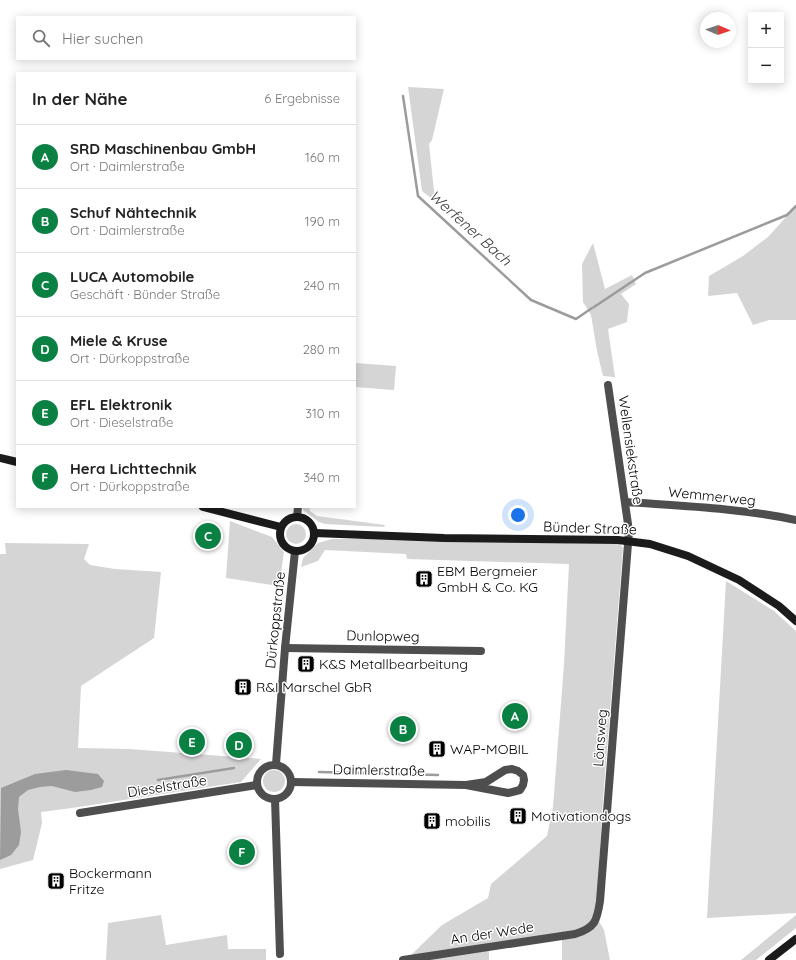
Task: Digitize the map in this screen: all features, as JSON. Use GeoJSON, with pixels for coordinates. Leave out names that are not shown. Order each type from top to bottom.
{"type":"FeatureCollection","features":[{"type":"Feature","properties":{"kind":"street","name":"Wellensiekstraße"},"geometry":{"type":"LineString","coordinates":[[608,385],[626,502],[629,531],[628,542]]}},
{"type":"Feature","properties":{"kind":"street"},"geometry":{"type":"LineString","coordinates":[[0,458],[16,462]]}},
{"type":"Feature","properties":{"kind":"street","name":"Wemmerweg"},"geometry":{"type":"LineString","coordinates":[[626,502],[714,508],[779,516],[796,520]]}},
{"type":"Feature","properties":{"kind":"street"},"geometry":{"type":"LineString","coordinates":[[207,508],[281,527]]}},
{"type":"Feature","properties":{"kind":"street"},"geometry":{"type":"LineString","coordinates":[[297,517],[298,508]]}},
{"type":"Feature","properties":{"kind":"street"},"geometry":{"type":"LineString","coordinates":[[297,517],[310,523],[314,533],[310,544],[306,548],[295,551],[290,549],[282,542],[280,538],[281,527],[288,519],[297,517]]}},
{"type":"Feature","properties":{"kind":"street","name":"Bünder Straße"},"geometry":{"type":"LineString","coordinates":[[314,533],[444,538],[618,540],[650,544],[681,553],[739,580],[772,601],[796,621]]}},
{"type":"Feature","properties":{"kind":"street","name":"Lönsweg"},"geometry":{"type":"LineString","coordinates":[[585,931],[593,925],[598,914],[600,901],[628,542]]}},
{"type":"Feature","properties":{"kind":"street","name":"Dürkoppstraße"},"geometry":{"type":"LineString","coordinates":[[276,764],[285,648],[295,551]]}},
{"type":"Feature","properties":{"kind":"street","name":"Dunlopweg"},"geometry":{"type":"LineString","coordinates":[[285,648],[481,651]]}},
{"type":"Feature","properties":{"kind":"street"},"geometry":{"type":"LineString","coordinates":[[276,764],[285,768],[291,782],[288,792],[280,798],[275,799],[262,794],[257,785],[258,775],[261,770],[265,767],[276,764]]}},
{"type":"Feature","properties":{"kind":"street","name":"Daimlerstraße"},"geometry":{"type":"LineString","coordinates":[[291,782],[466,785],[486,782],[505,770],[512,769],[518,771],[524,780],[520,790],[508,793],[466,785]]}},
{"type":"Feature","properties":{"kind":"street","name":"Dieselstraße"},"geometry":{"type":"LineString","coordinates":[[80,813],[257,785]]}},
{"type":"Feature","properties":{"kind":"street"},"geometry":{"type":"LineString","coordinates":[[275,799],[280,954]]}},
{"type":"Feature","properties":{"kind":"street","name":"An der Wede"},"geometry":{"type":"LineString","coordinates":[[403,960],[575,934],[585,931]]}},
{"type":"Feature","properties":{"kind":"street"},"geometry":{"type":"LineString","coordinates":[[769,960],[796,939]]}},
{"type":"Feature","properties":{"kind":"shaded area"},"geometry":{"type":"Polygon","coordinates":[[[408,87],[444,89],[432,140],[429,144],[435,201],[422,191],[408,87]]]}},
{"type":"Feature","properties":{"kind":"shaded area"},"geometry":{"type":"Polygon","coordinates":[[[796,206],[796,320],[769,320],[753,325],[737,293],[708,296],[709,276],[743,256],[768,237],[796,206]]]}},
{"type":"Feature","properties":{"kind":"shaded area"},"geometry":{"type":"Polygon","coordinates":[[[593,243],[605,289],[632,275],[636,284],[621,294],[629,304],[627,322],[608,329],[615,377],[603,376],[591,315],[583,302],[582,264],[593,243]]]}},
{"type":"Feature","properties":{"kind":"shaded area"},"geometry":{"type":"Polygon","coordinates":[[[356,363],[396,366],[394,390],[356,387],[356,363]]]}},
{"type":"Feature","properties":{"kind":"shaded area"},"geometry":{"type":"Polygon","coordinates":[[[303,508],[309,508],[310,511],[317,516],[385,525],[384,527],[325,524],[319,522],[303,510],[303,508]]]}},
{"type":"Feature","properties":{"kind":"shaded area"},"geometry":{"type":"Polygon","coordinates":[[[230,521],[272,537],[284,552],[279,586],[226,578],[230,521]]]}},
{"type":"Feature","properties":{"kind":"shaded area"},"geometry":{"type":"Polygon","coordinates":[[[292,524],[300,524],[306,530],[306,538],[300,544],[292,544],[286,538],[286,530],[292,524]]]}},
{"type":"Feature","properties":{"kind":"shaded area"},"geometry":{"type":"Polygon","coordinates":[[[332,539],[620,544],[623,548],[595,914],[604,930],[610,960],[562,960],[562,933],[489,943],[489,960],[410,960],[410,956],[442,925],[488,898],[491,884],[547,836],[553,807],[564,664],[569,564],[407,559],[406,554],[325,550],[318,561],[301,567],[303,558],[318,543],[332,539]]]}},
{"type":"Feature","properties":{"kind":"shaded area"},"geometry":{"type":"Polygon","coordinates":[[[5,543],[89,544],[84,559],[90,565],[115,569],[161,572],[154,638],[81,686],[78,748],[129,749],[261,759],[241,782],[41,812],[42,823],[33,860],[0,869],[0,554],[6,554],[5,543]]]}},
{"type":"Feature","properties":{"kind":"shaded area"},"geometry":{"type":"Polygon","coordinates":[[[726,581],[774,611],[796,631],[796,913],[707,918],[726,581]]]}},
{"type":"Feature","properties":{"kind":"shaded area"},"geometry":{"type":"Polygon","coordinates":[[[66,770],[98,774],[104,781],[102,787],[75,792],[52,786],[28,790],[19,797],[18,809],[21,832],[19,845],[11,855],[0,860],[1,788],[35,774],[66,770]]]}},
{"type":"Feature","properties":{"kind":"shaded area"},"geometry":{"type":"Polygon","coordinates":[[[274,770],[278,771],[284,777],[284,785],[278,791],[274,792],[270,791],[264,785],[263,781],[264,777],[270,771],[274,770]]]}},
{"type":"Feature","properties":{"kind":"shaded area"},"geometry":{"type":"Polygon","coordinates":[[[161,915],[166,945],[227,935],[228,949],[266,949],[266,960],[106,960],[108,923],[161,915]]]}},
{"type":"Feature","properties":{"kind":"shaded area"},"geometry":{"type":"Polygon","coordinates":[[[796,915],[796,928],[756,960],[741,960],[796,915]]]}},
{"type":"Feature","properties":{"kind":"waterway","name":"Werfener Bach"},"geometry":{"type":"LineString","coordinates":[[403,96],[418,196],[531,300],[576,319],[592,308]]}},
{"type":"Feature","properties":{"kind":"waterway","name":"Werfener Bach"},"geometry":{"type":"LineString","coordinates":[[594,307],[645,273],[787,215],[796,206]]}},
{"type":"Feature","properties":{"kind":"waterway"},"geometry":{"type":"LineString","coordinates":[[158,780],[234,768]]}},
{"type":"Feature","properties":{"kind":"waterway"},"geometry":{"type":"LineString","coordinates":[[319,772],[438,775]]}},
{"type":"Feature","properties":{"kind":"place","name":"LUCA Automobile"},"geometry":{"type":"Point","coordinates":[208,536]}},
{"type":"Feature","properties":{"kind":"place","name":"EBM Bergmeier GmbH & Co. KG"},"geometry":{"type":"Point","coordinates":[424,579]}},
{"type":"Feature","properties":{"kind":"place","name":"K&S Metallbearbeitung"},"geometry":{"type":"Point","coordinates":[306,664]}},
{"type":"Feature","properties":{"kind":"place","name":"R&I Marschel GbR"},"geometry":{"type":"Point","coordinates":[243,687]}},
{"type":"Feature","properties":{"kind":"place","name":"SRD Maschinenbau GmbH"},"geometry":{"type":"Point","coordinates":[515,716]}},
{"type":"Feature","properties":{"kind":"place","name":"Schuf Nähtechnik"},"geometry":{"type":"Point","coordinates":[403,729]}},
{"type":"Feature","properties":{"kind":"place","name":"EFL Elektronik"},"geometry":{"type":"Point","coordinates":[192,742]}},
{"type":"Feature","properties":{"kind":"place","name":"Miele & Kruse"},"geometry":{"type":"Point","coordinates":[239,745]}},
{"type":"Feature","properties":{"kind":"place","name":"WAP-MOBIL"},"geometry":{"type":"Point","coordinates":[437,749]}},
{"type":"Feature","properties":{"kind":"place","name":"Motivationdogs"},"geometry":{"type":"Point","coordinates":[518,816]}},
{"type":"Feature","properties":{"kind":"place","name":"mobilis"},"geometry":{"type":"Point","coordinates":[432,821]}},
{"type":"Feature","properties":{"kind":"place","name":"Hera Lichttechnik"},"geometry":{"type":"Point","coordinates":[242,852]}},
{"type":"Feature","properties":{"kind":"place","name":"Bockermann Fritze"},"geometry":{"type":"Point","coordinates":[56,881]}}]}
